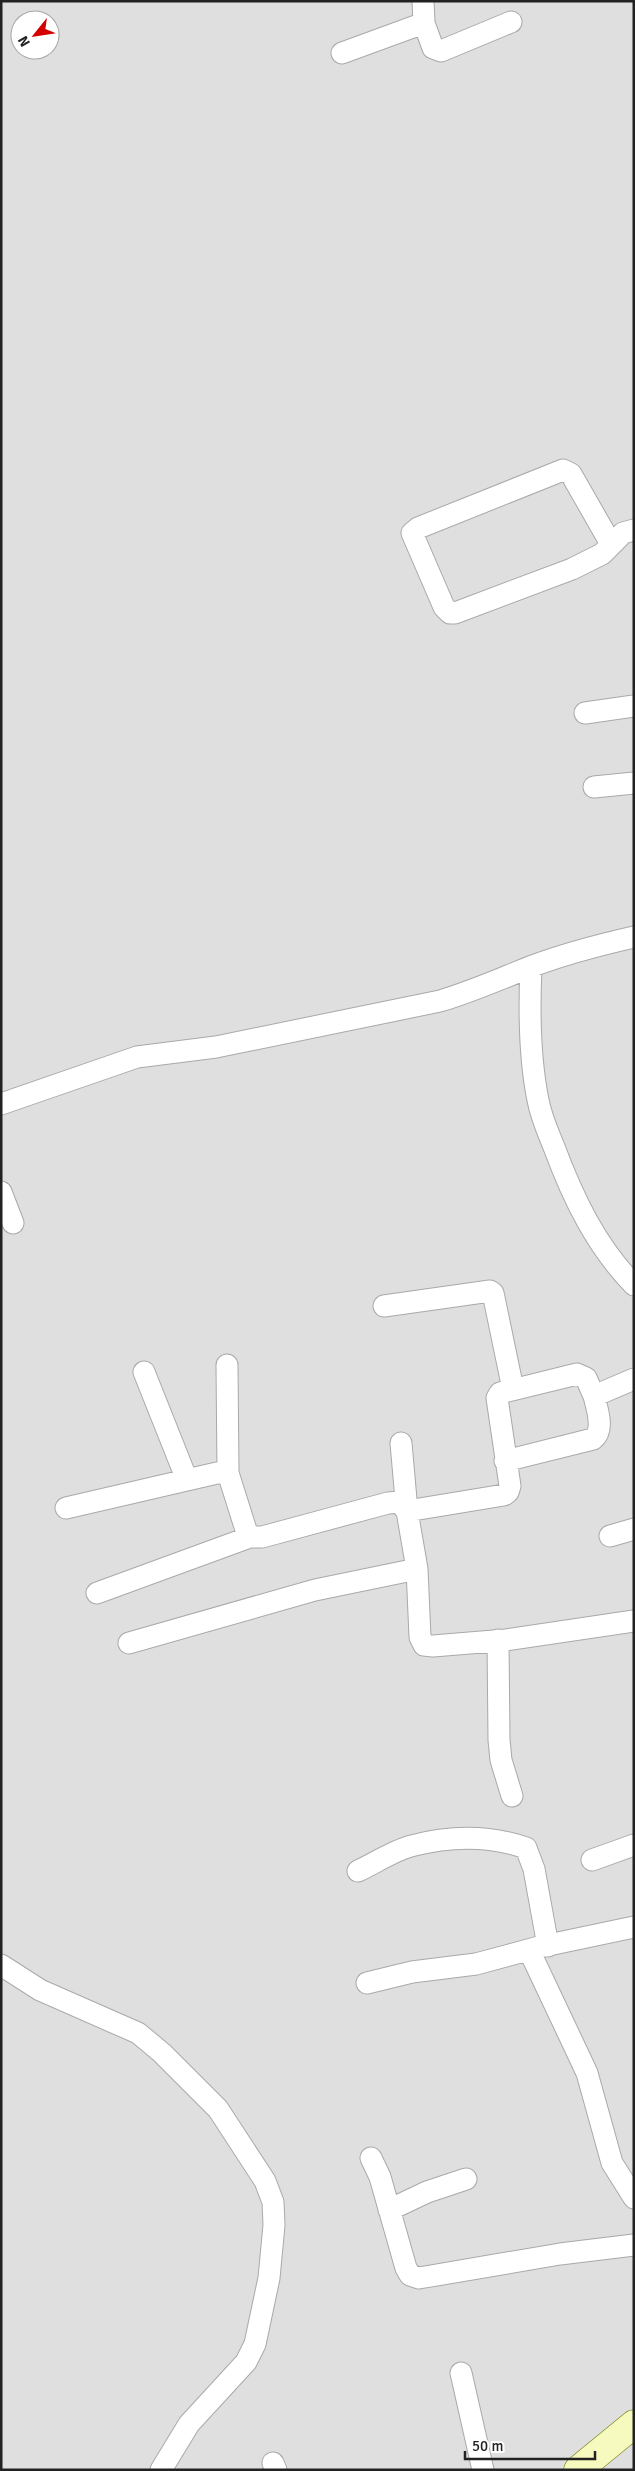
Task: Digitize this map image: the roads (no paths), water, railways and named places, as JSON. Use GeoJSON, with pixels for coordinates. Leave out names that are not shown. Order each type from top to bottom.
{"type":"FeatureCollection","features":[{"type":"Feature","properties":{"kind":"main road"},"geometry":{"type":"LineString","coordinates":[[578,2470],[634,2424]]}},
{"type":"Feature","properties":{"kind":"street"},"geometry":{"type":"LineString","coordinates":[[423,1],[424,23],[433,48],[440,51],[511,22]]}},
{"type":"Feature","properties":{"kind":"street"},"geometry":{"type":"LineString","coordinates":[[342,53],[424,23]]}},
{"type":"Feature","properties":{"kind":"street"},"geometry":{"type":"LineString","coordinates":[[611,544],[570,474],[563,470],[427,524],[412,533],[444,608],[450,613],[572,569],[602,554],[623,533],[634,530]]}},
{"type":"Feature","properties":{"kind":"street"},"geometry":{"type":"LineString","coordinates":[[585,713],[634,706]]}},
{"type":"Feature","properties":{"kind":"street"},"geometry":{"type":"LineString","coordinates":[[594,787],[634,783]]}},
{"type":"Feature","properties":{"kind":"street"},"geometry":{"type":"LineString","coordinates":[[1,1104],[137,1057],[216,1047],[440,1001],[466,994],[531,967],[596,946],[634,937]]}},
{"type":"Feature","properties":{"kind":"street"},"geometry":{"type":"LineString","coordinates":[[531,967],[529,1022],[537,1095],[542,1117],[576,1203],[611,1260],[634,1286]]}},
{"type":"Feature","properties":{"kind":"street"},"geometry":{"type":"LineString","coordinates":[[1,1192],[13,1224]]}},
{"type":"Feature","properties":{"kind":"street"},"geometry":{"type":"LineString","coordinates":[[384,1306],[490,1291],[493,1293],[513,1389]]}},
{"type":"Feature","properties":{"kind":"street"},"geometry":{"type":"LineString","coordinates":[[227,1365],[228,1474],[250,1537]]}},
{"type":"Feature","properties":{"kind":"street"},"geometry":{"type":"LineString","coordinates":[[144,1372],[187,1480]]}},
{"type":"Feature","properties":{"kind":"street"},"geometry":{"type":"LineString","coordinates":[[407,1511],[504,1495],[508,1492],[510,1486],[505,1461],[497,1398],[500,1393],[577,1374],[586,1378],[594,1396],[600,1429],[598,1435],[593,1439],[505,1461]]}},
{"type":"Feature","properties":{"kind":"street"},"geometry":{"type":"LineString","coordinates":[[594,1396],[634,1379]]}},
{"type":"Feature","properties":{"kind":"street"},"geometry":{"type":"LineString","coordinates":[[401,1443],[407,1511],[416,1569],[420,1637],[424,1645],[433,1646],[498,1640],[634,1621]]}},
{"type":"Feature","properties":{"kind":"street"},"geometry":{"type":"LineString","coordinates":[[66,1508],[217,1473],[228,1474]]}},
{"type":"Feature","properties":{"kind":"street"},"geometry":{"type":"LineString","coordinates":[[98,1593],[250,1537],[262,1538],[388,1503],[399,1502],[407,1511]]}},
{"type":"Feature","properties":{"kind":"street"},"geometry":{"type":"LineString","coordinates":[[610,1536],[634,1529]]}},
{"type":"Feature","properties":{"kind":"street"},"geometry":{"type":"LineString","coordinates":[[129,1643],[315,1590],[416,1569]]}},
{"type":"Feature","properties":{"kind":"street"},"geometry":{"type":"LineString","coordinates":[[498,1640],[499,1740],[501,1760],[512,1796]]}},
{"type":"Feature","properties":{"kind":"street"},"geometry":{"type":"LineString","coordinates":[[358,1871],[410,1847],[450,1839],[470,1837],[526,1848],[534,1869],[538,1948],[591,2085],[604,2141],[612,2163],[634,2198]]}},
{"type":"Feature","properties":{"kind":"street"},"geometry":{"type":"LineString","coordinates":[[592,1860],[634,1845]]}},
{"type":"Feature","properties":{"kind":"street"},"geometry":{"type":"LineString","coordinates":[[368,1983],[419,1970],[476,1964],[634,1927]]}},
{"type":"Feature","properties":{"kind":"street"},"geometry":{"type":"LineString","coordinates":[[1,1965],[40,1990],[138,2033],[162,2052],[218,2110],[265,2181],[272,2202],[274,2225],[269,2278],[255,2344],[246,2362],[189,2424],[161,2470]]}},
{"type":"Feature","properties":{"kind":"street"},"geometry":{"type":"LineString","coordinates":[[370,2158],[380,2177],[406,2268],[410,2275],[419,2278],[560,2254],[634,2245]]}},
{"type":"Feature","properties":{"kind":"street"},"geometry":{"type":"LineString","coordinates":[[390,2210],[427,2192],[466,2179]]}},
{"type":"Feature","properties":{"kind":"street"},"geometry":{"type":"LineString","coordinates":[[461,2373],[483,2470]]}}]}
